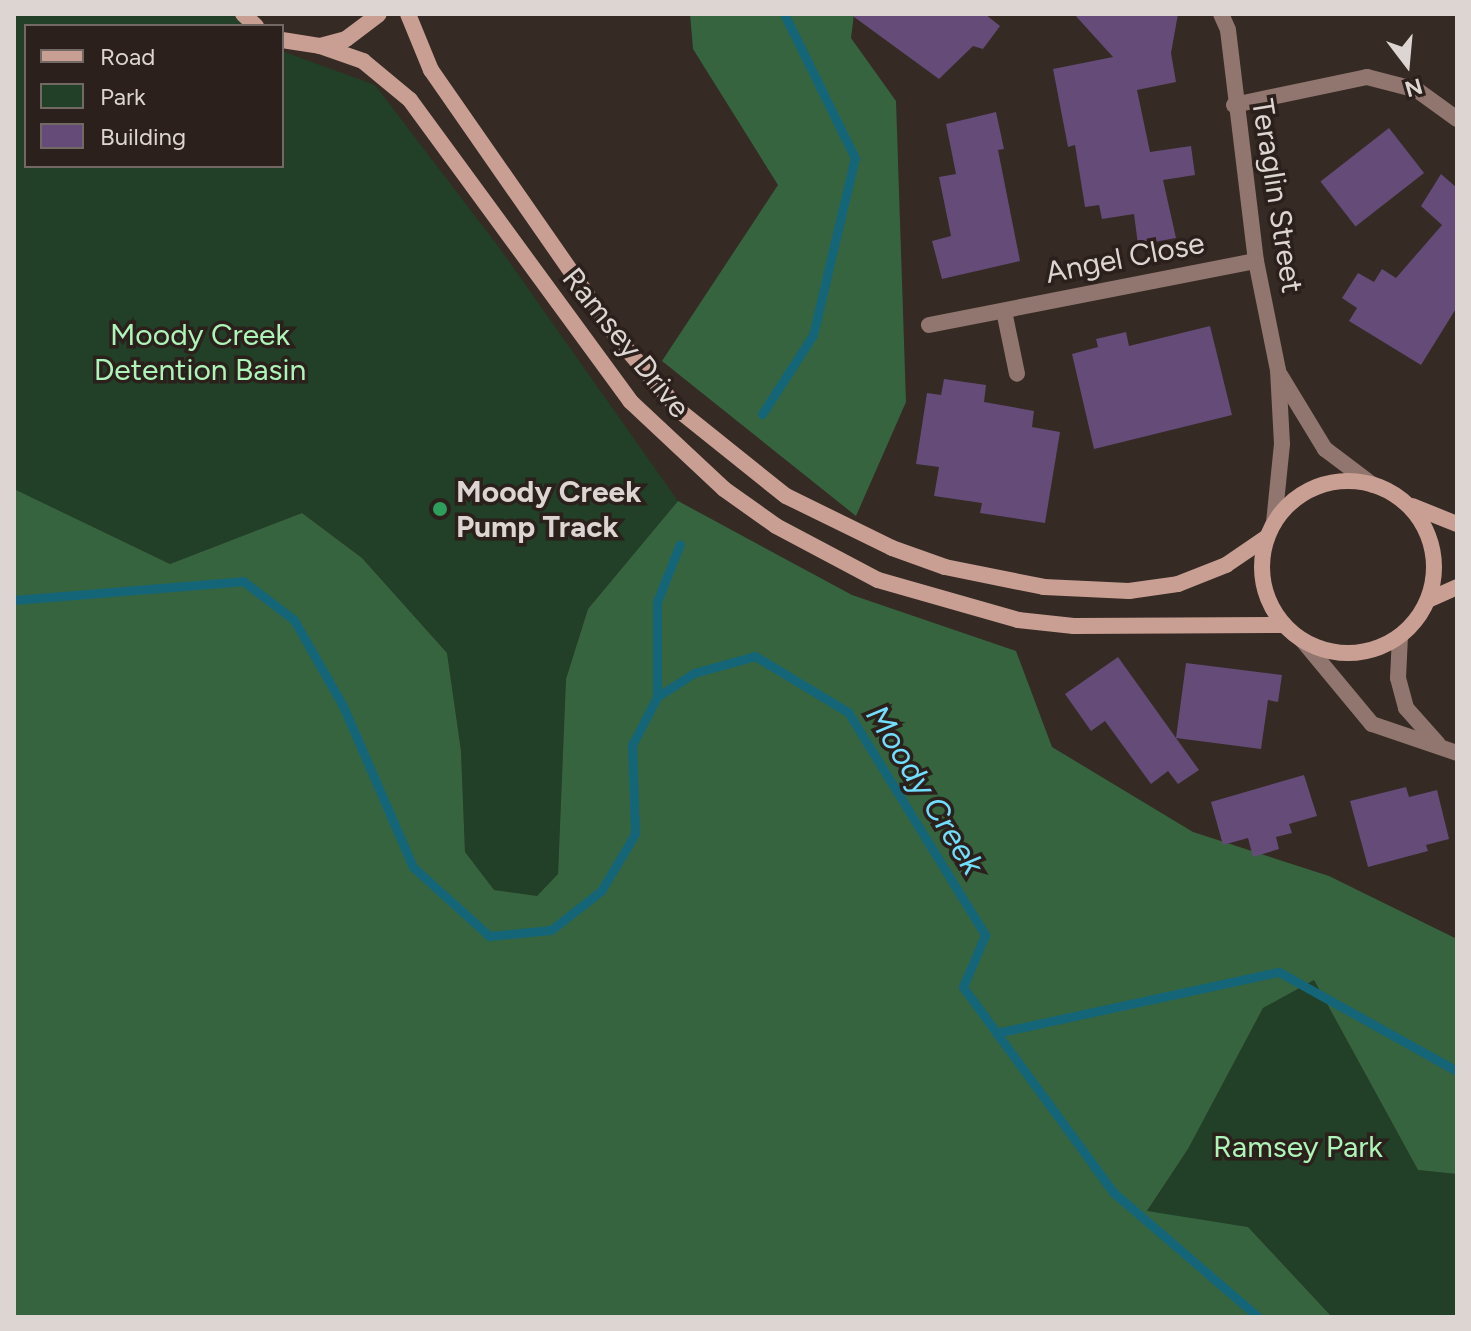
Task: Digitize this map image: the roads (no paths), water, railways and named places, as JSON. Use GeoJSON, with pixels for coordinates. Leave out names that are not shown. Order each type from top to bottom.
{"type":"FeatureCollection","features":[{"type":"Feature","properties":{"kind":"main road"},"geometry":{"type":"LineString","coordinates":[[320,46],[346,39],[379,14]]}},
{"type":"Feature","properties":{"kind":"main road","name":"Ramsey Drive"},"geometry":{"type":"LineString","coordinates":[[408,14],[445,92],[617,338],[681,412],[786,496],[892,548],[945,567],[1044,587],[1129,591],[1178,584],[1226,565],[1271,530]]}},
{"type":"Feature","properties":{"kind":"main road","name":"Ramsey Drive"},"geometry":{"type":"LineString","coordinates":[[284,40],[320,46],[363,61],[410,100],[630,401],[724,489],[776,526],[878,580],[1018,620],[1074,626],[1283,625]]}},
{"type":"Feature","properties":{"kind":"main road"},"geometry":{"type":"LineString","coordinates":[[1403,501],[1421,522],[1432,547],[1434,574],[1428,600],[1400,636],[1352,654],[1303,641],[1283,625],[1263,583],[1271,530],[1307,492],[1351,481],[1373,485],[1457,524]]}},
{"type":"Feature","properties":{"kind":"main road"},"geometry":{"type":"LineString","coordinates":[[1428,600],[1457,587]]}},
{"type":"Feature","properties":{"kind":"street","name":"Teraglin Street"},"geometry":{"type":"LineString","coordinates":[[1221,14],[1228,30],[1234,105],[1256,261],[1278,370],[1282,444],[1271,530]]}},
{"type":"Feature","properties":{"kind":"street"},"geometry":{"type":"LineString","coordinates":[[1228,30],[1236,14]]}},
{"type":"Feature","properties":{"kind":"street"},"geometry":{"type":"LineString","coordinates":[[1234,105],[1367,77],[1417,90],[1457,119]]}},
{"type":"Feature","properties":{"kind":"street","name":"Angel Close"},"geometry":{"type":"LineString","coordinates":[[929,325],[1256,261]]}},
{"type":"Feature","properties":{"kind":"street"},"geometry":{"type":"LineString","coordinates":[[1004,311],[1017,374]]}},
{"type":"Feature","properties":{"kind":"street","name":"Teraglin Street"},"geometry":{"type":"LineString","coordinates":[[1278,370],[1325,449],[1373,485]]}},
{"type":"Feature","properties":{"kind":"street"},"geometry":{"type":"LineString","coordinates":[[1400,636],[1397,659],[1406,708],[1441,746]]}},
{"type":"Feature","properties":{"kind":"street"},"geometry":{"type":"LineString","coordinates":[[1303,641],[1351,705],[1372,724],[1457,753]]}},
{"type":"Feature","properties":{"kind":"waterway"},"geometry":{"type":"LineString","coordinates":[[762,414],[813,335],[855,158],[784,14]]}},
{"type":"Feature","properties":{"kind":"waterway"},"geometry":{"type":"LineString","coordinates":[[657,697],[657,602],[680,544]]}},
{"type":"Feature","properties":{"kind":"waterway","name":"Moody Creek"},"geometry":{"type":"LineString","coordinates":[[14,600],[243,581],[294,620],[343,706],[413,867],[489,936],[551,930],[601,891],[635,834],[632,745],[657,697],[694,673],[755,656],[848,712],[985,935],[963,987],[1114,1193],[1258,1317]]}},
{"type":"Feature","properties":{"kind":"waterway"},"geometry":{"type":"LineString","coordinates":[[996,1033],[1279,972],[1457,1071]]}},
{"type":"Feature","properties":{"kind":"place","name":"Moody Creek Pump Track"},"geometry":{"type":"Point","coordinates":[440,509]}},
{"type":"Feature","properties":{"kind":"park label","name":"Moody Creek Detention Basin"},"geometry":{"type":"Point","coordinates":[200,352]}},
{"type":"Feature","properties":{"kind":"park label","name":"Ramsey Park"},"geometry":{"type":"Point","coordinates":[1298,1147]}}]}
